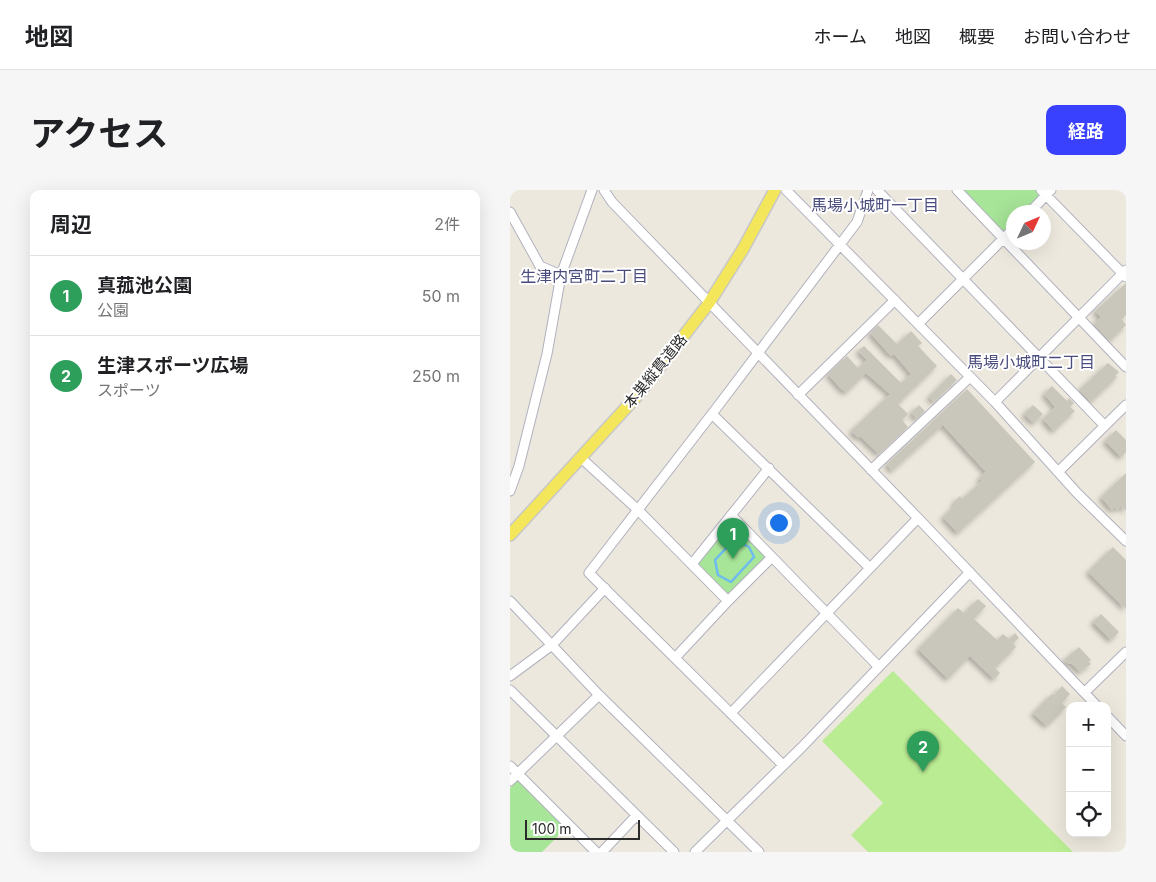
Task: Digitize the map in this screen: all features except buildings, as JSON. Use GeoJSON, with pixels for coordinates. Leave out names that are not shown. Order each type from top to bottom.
{"type":"FeatureCollection","features":[{"type":"Feature","properties":{"kind":"main road","name":"本巣縦貫道路"},"geometry":{"type":"LineString","coordinates":[[510,524],[629,393],[706,300],[766,190]]}},
{"type":"Feature","properties":{"kind":"main road","name":"本巣縦貫道路"},"geometry":{"type":"LineString","coordinates":[[510,535],[535,510],[580,457],[635,398],[746,244],[775,190]]}},
{"type":"Feature","properties":{"kind":"street"},"geometry":{"type":"LineString","coordinates":[[510,491],[519,466],[547,354],[561,275],[592,190]]}},
{"type":"Feature","properties":{"kind":"street"},"geometry":{"type":"LineString","coordinates":[[604,190],[612,202],[1094,702]]}},
{"type":"Feature","properties":{"kind":"street"},"geometry":{"type":"LineString","coordinates":[[786,190],[995,402],[1077,493],[1126,542]]}},
{"type":"Feature","properties":{"kind":"street"},"geometry":{"type":"LineString","coordinates":[[783,765],[589,573],[841,244],[857,222],[868,190]]}},
{"type":"Feature","properties":{"kind":"street"},"geometry":{"type":"LineString","coordinates":[[877,190],[1105,426]]}},
{"type":"Feature","properties":{"kind":"street"},"geometry":{"type":"LineString","coordinates":[[957,190],[1126,367]]}},
{"type":"Feature","properties":{"kind":"street"},"geometry":{"type":"LineString","coordinates":[[995,402],[1078,317],[1125,273],[1046,192],[1036,205]]}},
{"type":"Feature","properties":{"kind":"street"},"geometry":{"type":"LineString","coordinates":[[510,212],[540,266],[561,275]]}},
{"type":"Feature","properties":{"kind":"street"},"geometry":{"type":"LineString","coordinates":[[918,324],[1004,239]]}},
{"type":"Feature","properties":{"kind":"street"},"geometry":{"type":"LineString","coordinates":[[798,395],[895,300]]}},
{"type":"Feature","properties":{"kind":"street"},"geometry":{"type":"LineString","coordinates":[[871,470],[970,377]]}},
{"type":"Feature","properties":{"kind":"street"},"geometry":{"type":"LineString","coordinates":[[1058,472],[1126,405]]}},
{"type":"Feature","properties":{"kind":"street"},"geometry":{"type":"LineString","coordinates":[[712,414],[870,568]]}},
{"type":"Feature","properties":{"kind":"street"},"geometry":{"type":"LineString","coordinates":[[580,457],[638,509],[728,601]]}},
{"type":"Feature","properties":{"kind":"street"},"geometry":{"type":"LineString","coordinates":[[692,564],[769,468]]}},
{"type":"Feature","properties":{"kind":"street"},"geometry":{"type":"LineString","coordinates":[[731,515],[878,666]]}},
{"type":"Feature","properties":{"kind":"street"},"geometry":{"type":"LineString","coordinates":[[730,713],[918,518]]}},
{"type":"Feature","properties":{"kind":"street"},"geometry":{"type":"LineString","coordinates":[[675,658],[772,557]]}},
{"type":"Feature","properties":{"kind":"street"},"geometry":{"type":"LineString","coordinates":[[695,852],[783,765],[970,572]]}},
{"type":"Feature","properties":{"kind":"street"},"geometry":{"type":"LineString","coordinates":[[510,676],[552,645],[605,588]]}},
{"type":"Feature","properties":{"kind":"street"},"geometry":{"type":"LineString","coordinates":[[510,601],[599,695],[759,852]]}},
{"type":"Feature","properties":{"kind":"street"},"geometry":{"type":"LineString","coordinates":[[1085,692],[1126,652]]}},
{"type":"Feature","properties":{"kind":"street"},"geometry":{"type":"LineString","coordinates":[[510,690],[674,852]]}},
{"type":"Feature","properties":{"kind":"street"},"geometry":{"type":"LineString","coordinates":[[510,781],[599,695]]}},
{"type":"Feature","properties":{"kind":"street"},"geometry":{"type":"LineString","coordinates":[[1111,720],[1126,736]]}},
{"type":"Feature","properties":{"kind":"street"},"geometry":{"type":"LineString","coordinates":[[510,766],[596,852]]}},
{"type":"Feature","properties":{"kind":"street"},"geometry":{"type":"LineString","coordinates":[[602,852],[636,816]]}},
{"type":"Feature","properties":{"kind":"green space"},"geometry":{"type":"Polygon","coordinates":[[[962,190],[1036,190],[1042,196],[1032,205],[1006,205],[1006,230],[1003,233],[962,190]]]}},
{"type":"Feature","properties":{"kind":"green space"},"geometry":{"type":"Polygon","coordinates":[[[733,519],[770,556],[731,597],[696,563],[733,519]]]}},
{"type":"Feature","properties":{"kind":"green space"},"geometry":{"type":"Polygon","coordinates":[[[893,671],[1073,852],[868,852],[851,835],[883,803],[822,741],[893,671]]]}},
{"type":"Feature","properties":{"kind":"green space"},"geometry":{"type":"Polygon","coordinates":[[[518,780],[566,828],[542,852],[512,852],[510,850],[510,788],[518,780]]]}},
{"type":"Feature","properties":{"kind":"waterway"},"geometry":{"type":"LineString","coordinates":[[741,543],[749,547],[754,557],[731,582],[718,575],[715,560],[729,545],[741,543]]}},
{"type":"Feature","properties":{"kind":"place","name":"真菰池公園"},"geometry":{"type":"Point","coordinates":[733,559]}},
{"type":"Feature","properties":{"kind":"place","name":"生津スポーツ広場"},"geometry":{"type":"Point","coordinates":[923,772]}},
{"type":"Feature","properties":{"kind":"district","name":"馬場小城町一丁目"},"geometry":{"type":"Point","coordinates":[875,205]}},
{"type":"Feature","properties":{"kind":"district","name":"生津内宮町二丁目"},"geometry":{"type":"Point","coordinates":[584,276]}},
{"type":"Feature","properties":{"kind":"district","name":"馬場小城町二丁目"},"geometry":{"type":"Point","coordinates":[1031,362]}}]}
